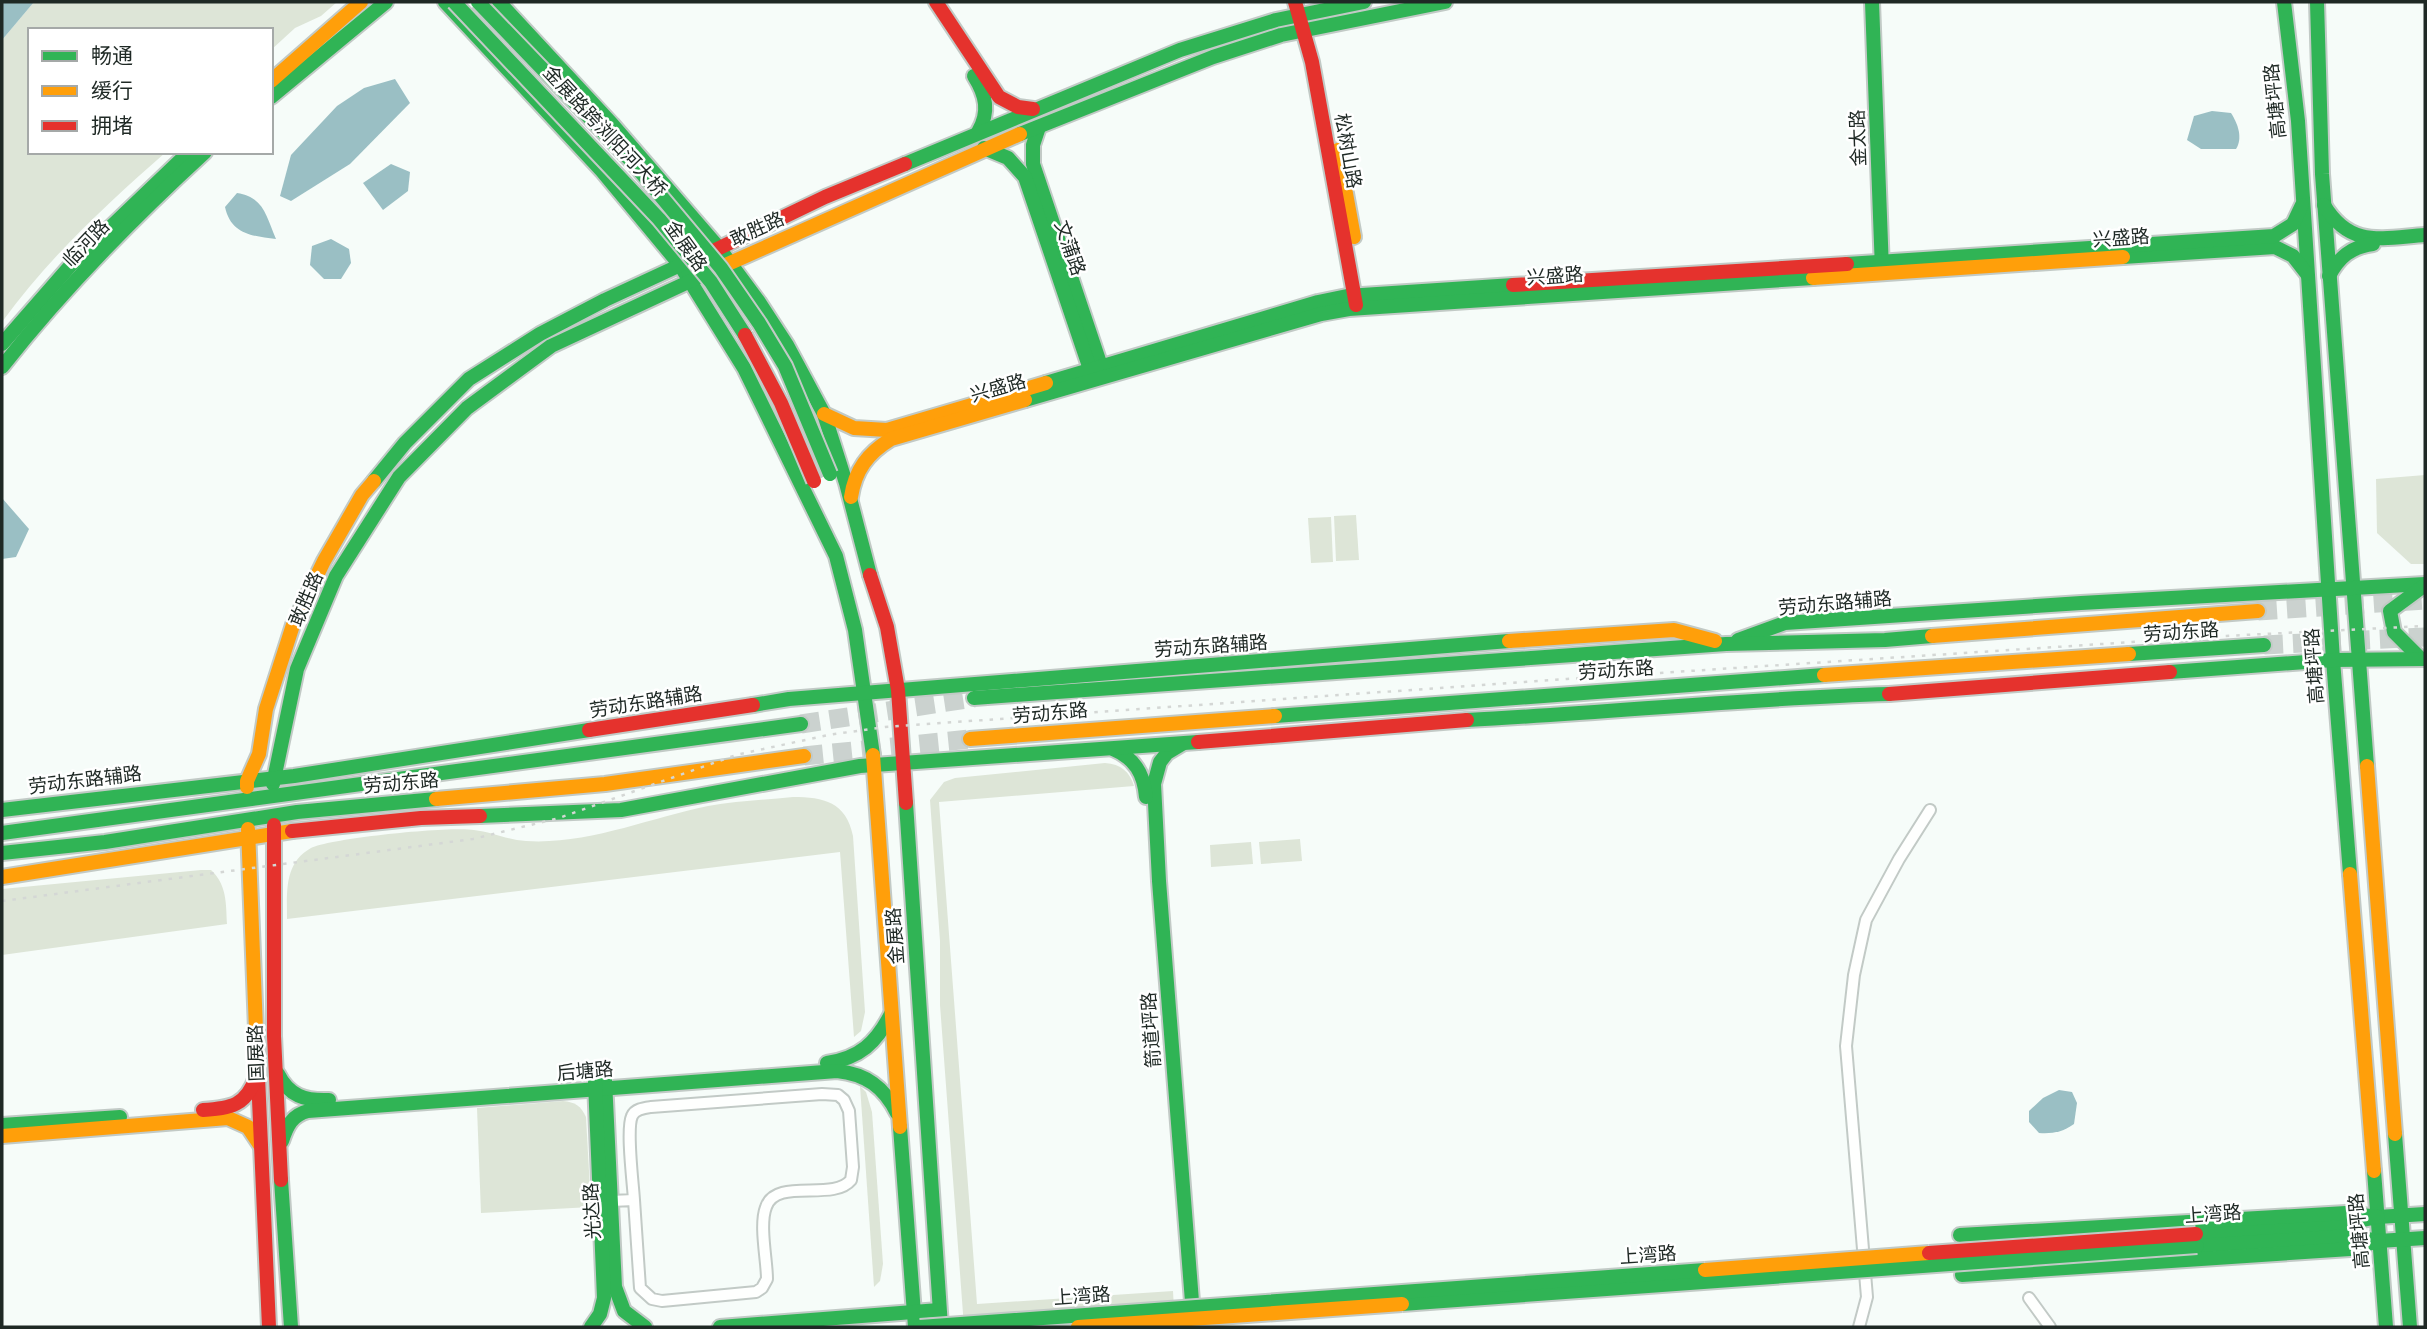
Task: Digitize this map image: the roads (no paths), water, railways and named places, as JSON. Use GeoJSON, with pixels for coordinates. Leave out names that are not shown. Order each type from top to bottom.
{"type":"FeatureCollection","features":[{"type":"Feature","properties":{"kind":"main road"},"geometry":{"type":"LineString","coordinates":[[273,79],[361,2]]}},
{"type":"Feature","properties":{"kind":"main road"},"geometry":{"type":"LineString","coordinates":[[273,95],[386,2]]}},
{"type":"Feature","properties":{"kind":"main road","name":"金展路"},"geometry":{"type":"LineString","coordinates":[[445,2],[602,171],[680,265],[744,368],[836,556]]}},
{"type":"Feature","properties":{"kind":"main road","name":"金展路跨浏阳河大桥"},"geometry":{"type":"LineString","coordinates":[[454,2],[532,79],[700,267],[759,358],[814,481]]}},
{"type":"Feature","properties":{"kind":"main road","name":"金展路跨浏阳河大桥"},"geometry":{"type":"LineString","coordinates":[[478,2],[537,59],[658,189],[717,260],[778,353],[807,415],[830,474]]}},
{"type":"Feature","properties":{"kind":"main road","name":"金展路"},"geometry":{"type":"LineString","coordinates":[[499,2],[612,124],[719,248],[787,345],[824,414],[861,547],[887,627],[898,690],[941,1327]]}},
{"type":"Feature","properties":{"kind":"main road"},"geometry":{"type":"LineString","coordinates":[[925,2],[982,90],[987,110],[978,132]]}},
{"type":"Feature","properties":{"kind":"main road"},"geometry":{"type":"LineString","coordinates":[[936,2],[999,97],[1018,107],[1034,109]]}},
{"type":"Feature","properties":{"kind":"main road","name":"敢胜路"},"geometry":{"type":"LineString","coordinates":[[247,781],[259,754],[266,709],[279,665],[309,589],[362,495],[405,443],[469,379],[541,334],[680,265],[825,197],[978,132],[1180,50],[1276,20],[1302,8],[1364,2]]}},
{"type":"Feature","properties":{"kind":"main road","name":"敢胜路"},"geometry":{"type":"LineString","coordinates":[[273,778],[297,669],[336,576],[399,477],[467,408],[551,346],[984,148],[1213,57],[1281,35],[1445,2]]}},
{"type":"Feature","properties":{"kind":"main road","name":"金太路"},"geometry":{"type":"LineString","coordinates":[[1872,2],[1887,267]]}},
{"type":"Feature","properties":{"kind":"main road","name":"金太路"},"geometry":{"type":"LineString","coordinates":[[1880,2],[1887,267]]}},
{"type":"Feature","properties":{"kind":"main road","name":"高塘坪路"},"geometry":{"type":"LineString","coordinates":[[2284,2],[2298,121],[2333,660],[2386,1327]]}},
{"type":"Feature","properties":{"kind":"main road"},"geometry":{"type":"LineString","coordinates":[[2317,2],[2324,205],[2410,1327]]}},
{"type":"Feature","properties":{"kind":"main road","name":"松树山路"},"geometry":{"type":"LineString","coordinates":[[1302,8],[1360,302]]}},
{"type":"Feature","properties":{"kind":"main road","name":"文蒲路"},"geometry":{"type":"LineString","coordinates":[[1039,127],[1033,145],[1033,164],[1098,373]]}},
{"type":"Feature","properties":{"kind":"main road","name":"文蒲路"},"geometry":{"type":"LineString","coordinates":[[984,148],[1009,157],[1026,177],[1098,373]]}},
{"type":"Feature","properties":{"kind":"main road","name":"临河路"},"geometry":{"type":"LineString","coordinates":[[2,344],[71,265],[187,154]]}},
{"type":"Feature","properties":{"kind":"main road","name":"临河路"},"geometry":{"type":"LineString","coordinates":[[2,367],[32,328],[123,232],[203,154]]}},
{"type":"Feature","properties":{"kind":"main road","name":"兴盛路"},"geometry":{"type":"LineString","coordinates":[[824,414],[841,425],[857,430],[887,430],[1360,302],[1887,267],[2274,236],[2293,225],[2302,205]]}},
{"type":"Feature","properties":{"kind":"main road"},"geometry":{"type":"LineString","coordinates":[[2324,205],[2337,226],[2350,235],[2369,238],[2425,235]]}},
{"type":"Feature","properties":{"kind":"main road"},"geometry":{"type":"LineString","coordinates":[[2329,276],[2343,254],[2359,245],[2425,242]]}},
{"type":"Feature","properties":{"kind":"main road","name":"兴盛路"},"geometry":{"type":"LineString","coordinates":[[1887,267],[2275,247],[2293,256],[2307,274]]}},
{"type":"Feature","properties":{"kind":"main road","name":"兴盛路"},"geometry":{"type":"LineString","coordinates":[[850,502],[852,485],[862,462],[869,453],[891,439],[1098,373]]}},
{"type":"Feature","properties":{"kind":"main road","name":"金展路"},"geometry":{"type":"LineString","coordinates":[[830,474],[861,547]]}},
{"type":"Feature","properties":{"kind":"main road","name":"金展路"},"geometry":{"type":"LineString","coordinates":[[814,481],[855,630],[874,765],[898,1116],[917,1322]]}},
{"type":"Feature","properties":{"kind":"main road"},"geometry":{"type":"LineString","coordinates":[[2423,659],[2394,632],[2390,611],[2425,584]]}},
{"type":"Feature","properties":{"kind":"main road","name":"劳动东路辅路"},"geometry":{"type":"LineString","coordinates":[[2,810],[273,778],[789,699],[1674,630],[1727,644],[1785,623],[2425,584]]}},
{"type":"Feature","properties":{"kind":"main road","name":"劳动东路"},"geometry":{"type":"LineString","coordinates":[[974,698],[1727,644],[1885,640],[2258,611]]}},
{"type":"Feature","properties":{"kind":"main road","name":"劳动东路"},"geometry":{"type":"LineString","coordinates":[[970,739],[1684,684],[2264,645]]}},
{"type":"Feature","properties":{"kind":"main road"},"geometry":{"type":"LineString","coordinates":[[2,877],[275,833],[421,818],[621,810],[874,765],[1442,721],[1591,714],[1789,697],[1903,693],[2333,660],[2423,659]]}},
{"type":"Feature","properties":{"kind":"main road"},"geometry":{"type":"LineString","coordinates":[[1684,684],[1789,697]]}},
{"type":"Feature","properties":{"kind":"main road","name":"劳动东路"},"geometry":{"type":"LineString","coordinates":[[2,833],[801,724]]}},
{"type":"Feature","properties":{"kind":"main road","name":"箭道坪路"},"geometry":{"type":"LineString","coordinates":[[1185,743],[1167,753],[1160,762],[1154,784],[1159,881],[1194,1327]]}},
{"type":"Feature","properties":{"kind":"main road","name":"箭道坪路"},"geometry":{"type":"LineString","coordinates":[[1112,748],[1130,757],[1146,785],[1185,1327]]}},
{"type":"Feature","properties":{"kind":"main road","name":"劳动东路"},"geometry":{"type":"LineString","coordinates":[[2,853],[105,842],[273,816],[605,784],[804,756]]}},
{"type":"Feature","properties":{"kind":"main road","name":"国展路"},"geometry":{"type":"LineString","coordinates":[[273,778],[276,1069],[291,1327]]}},
{"type":"Feature","properties":{"kind":"main road","name":"国展路"},"geometry":{"type":"LineString","coordinates":[[247,781],[269,1327]]}},
{"type":"Feature","properties":{"kind":"main road","name":"后塘路"},"geometry":{"type":"LineString","coordinates":[[279,1152],[288,1124],[299,1113],[843,1062],[853,1059],[871,1046],[891,1014]]}},
{"type":"Feature","properties":{"kind":"main road","name":"后塘路"},"geometry":{"type":"LineString","coordinates":[[276,1069],[290,1094],[308,1101],[846,1071],[865,1076],[879,1086],[891,1101],[898,1116]]}},
{"type":"Feature","properties":{"kind":"main road"},"geometry":{"type":"LineString","coordinates":[[2,1125],[234,1107],[242,1102],[253,1088],[258,1072]]}},
{"type":"Feature","properties":{"kind":"main road","name":"光达路"},"geometry":{"type":"LineString","coordinates":[[600,1085],[617,1298],[627,1316],[645,1327]]}},
{"type":"Feature","properties":{"kind":"main road","name":"光达路"},"geometry":{"type":"LineString","coordinates":[[591,1327],[600,1314],[604,1298],[600,1085]]}},
{"type":"Feature","properties":{"kind":"main road"},"geometry":{"type":"LineString","coordinates":[[2,1136],[228,1118],[242,1123],[255,1133],[261,1153]]}},
{"type":"Feature","properties":{"kind":"main road","name":"上湾路"},"geometry":{"type":"LineString","coordinates":[[1960,1235],[2346,1213],[2378,1217]]}},
{"type":"Feature","properties":{"kind":"main road","name":"上湾路"},"geometry":{"type":"LineString","coordinates":[[1078,1327],[2197,1240],[2348,1223],[2378,1217],[2425,1214]]}},
{"type":"Feature","properties":{"kind":"main road","name":"上湾路"},"geometry":{"type":"LineString","coordinates":[[720,1327],[917,1322],[2197,1240],[2349,1236],[2379,1241]]}},
{"type":"Feature","properties":{"kind":"main road","name":"上湾路"},"geometry":{"type":"LineString","coordinates":[[1962,1275],[2350,1250],[2379,1241],[2425,1238]]}},
{"type":"Feature","properties":{"kind":"main road","name":"上湾路"},"geometry":{"type":"LineString","coordinates":[[917,1322],[939,1310]]}},
{"type":"Feature","properties":{"kind":"street"},"geometry":{"type":"LineString","coordinates":[[1859,1327],[1867,1297],[1846,1046],[1854,975],[1866,920],[1899,859],[1930,810]]}},
{"type":"Feature","properties":{"kind":"street"},"geometry":{"type":"LineString","coordinates":[[822,1094],[838,1095],[847,1105],[853,1167],[851,1180],[842,1187],[783,1193],[771,1199],[765,1210],[767,1279],[756,1292],[662,1301],[645,1294],[640,1288],[634,1200],[630,1129],[632,1116],[636,1111],[651,1107],[822,1094]]}},
{"type":"Feature","properties":{"kind":"street"},"geometry":{"type":"LineString","coordinates":[[611,1201],[634,1200]]}},
{"type":"Feature","properties":{"kind":"street"},"geometry":{"type":"LineString","coordinates":[[2029,1298],[2050,1327]]}},
{"type":"Feature","properties":{"kind":"water"},"geometry":{"type":"Polygon","coordinates":[[[2,2],[34,2],[2,40],[2,2]]]}},
{"type":"Feature","properties":{"kind":"water"},"geometry":{"type":"Polygon","coordinates":[[[395,79],[410,103],[350,164],[291,201],[280,196],[291,155],[337,106],[364,88],[395,79]]]}},
{"type":"Feature","properties":{"kind":"water"},"geometry":{"type":"Polygon","coordinates":[[[2212,111],[2231,113],[2239,131],[2236,149],[2201,149],[2187,140],[2194,116],[2212,111]]]}},
{"type":"Feature","properties":{"kind":"water"},"geometry":{"type":"Polygon","coordinates":[[[391,164],[410,172],[408,191],[383,210],[363,183],[391,164]]]}},
{"type":"Feature","properties":{"kind":"water"},"geometry":{"type":"Polygon","coordinates":[[[237,193],[259,203],[276,239],[250,235],[232,223],[225,207],[237,193]]]}},
{"type":"Feature","properties":{"kind":"water"},"geometry":{"type":"Polygon","coordinates":[[[331,239],[349,249],[351,263],[341,279],[324,279],[310,265],[312,246],[331,239]]]}},
{"type":"Feature","properties":{"kind":"water"},"geometry":{"type":"Polygon","coordinates":[[[2,498],[29,529],[16,557],[2,559],[2,498]]]}},
{"type":"Feature","properties":{"kind":"water"},"geometry":{"type":"Polygon","coordinates":[[[2059,1090],[2072,1092],[2077,1103],[2074,1124],[2057,1132],[2039,1133],[2029,1122],[2029,1111],[2043,1098],[2059,1090]]]}},
{"type":"Feature","properties":{"kind":"tunnel"},"geometry":{"type":"LineString","coordinates":[[2258,611],[2425,600]]}},
{"type":"Feature","properties":{"kind":"tunnel"},"geometry":{"type":"LineString","coordinates":[[2264,645],[2425,637]]}},
{"type":"Feature","properties":{"kind":"tunnel"},"geometry":{"type":"LineString","coordinates":[[801,724],[974,698]]}},
{"type":"Feature","properties":{"kind":"tunnel"},"geometry":{"type":"LineString","coordinates":[[804,756],[970,739]]}},
{"type":"Feature","properties":{"kind":"railway"},"geometry":{"type":"LineString","coordinates":[[2,901],[473,839],[559,818],[736,755],[828,735],[885,727],[1567,679],[2224,636],[2425,626]]}}]}
